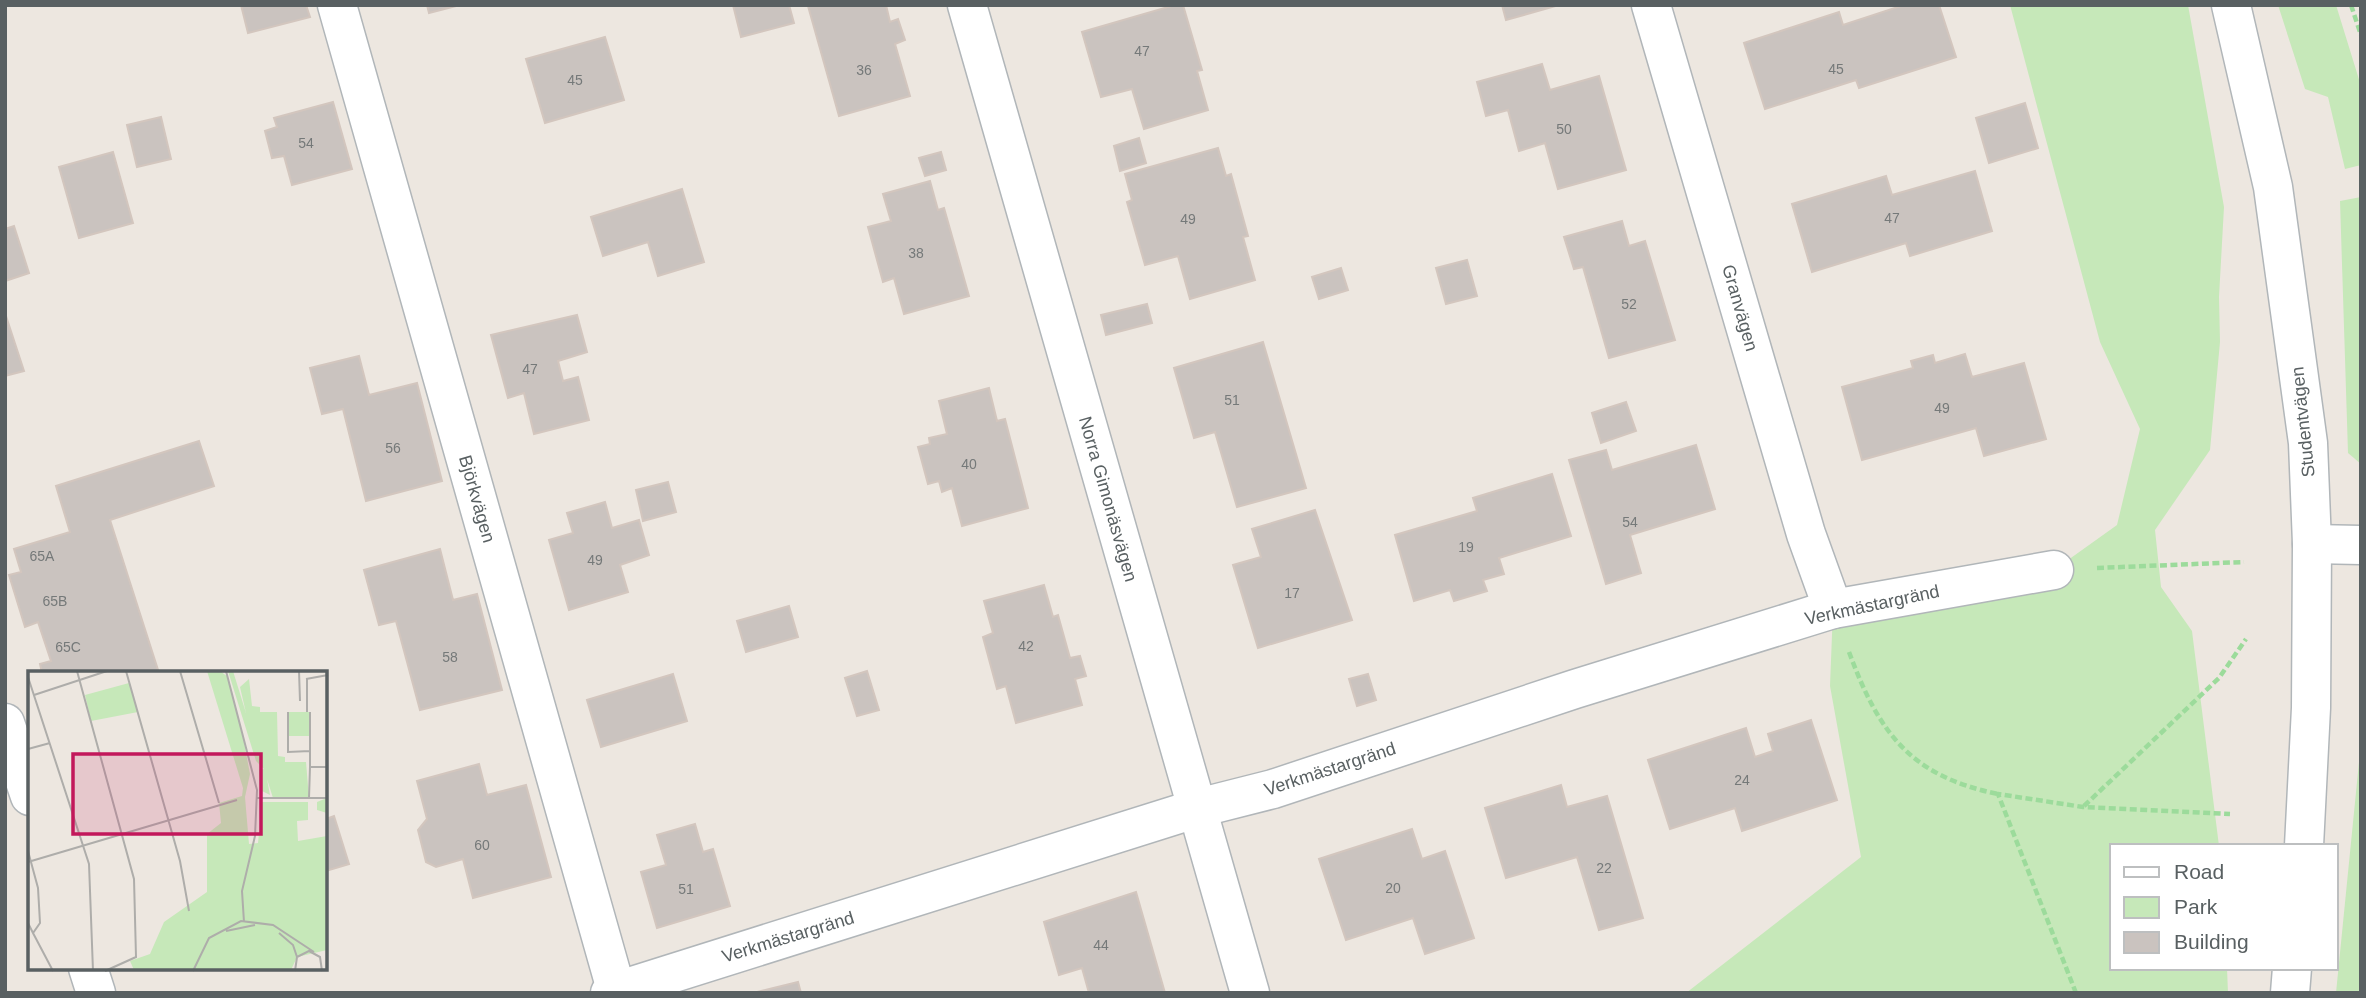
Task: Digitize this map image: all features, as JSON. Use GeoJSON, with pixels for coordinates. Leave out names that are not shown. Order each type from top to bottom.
{"type":"FeatureCollection","features":[{"type":"Feature","properties":{"kind":"street","name":"Björkvägen"},"geometry":{"type":"LineString","coordinates":[[337,5],[615,992]]}},
{"type":"Feature","properties":{"kind":"street","name":"Norra Gimonäsvägen"},"geometry":{"type":"LineString","coordinates":[[967,5],[1250,993]]}},
{"type":"Feature","properties":{"kind":"street","name":"Granvägen"},"geometry":{"type":"LineString","coordinates":[[1651,5],[1806,534],[1833,609]]}},
{"type":"Feature","properties":{"kind":"street","name":"Studentvägen"},"geometry":{"type":"LineString","coordinates":[[2231,5],[2273,187],[2308,443],[2312,544],[2311,708],[2304,844]]}},
{"type":"Feature","properties":{"kind":"street"},"geometry":{"type":"LineString","coordinates":[[2312,544],[2361,545]]}},
{"type":"Feature","properties":{"kind":"street","name":"Verkmästargränd"},"geometry":{"type":"LineString","coordinates":[[615,992],[1198,808],[1273,789],[1575,689],[1833,609],[2054,570]]}},
{"type":"Feature","properties":{"kind":"street"},"geometry":{"type":"LineString","coordinates":[[5,723],[28,790]]}},
{"type":"Feature","properties":{"kind":"street"},"geometry":{"type":"LineString","coordinates":[[89,970],[96,993]]}},
{"type":"Feature","properties":{"kind":"street"},"geometry":{"type":"LineString","coordinates":[[2290,993],[2292,970]]}},
{"type":"Feature","properties":{"kind":"path"},"geometry":{"type":"LineString","coordinates":[[2351,5],[2361,35]]}},
{"type":"Feature","properties":{"kind":"path"},"geometry":{"type":"LineString","coordinates":[[2054,570],[2244,562]]}},
{"type":"Feature","properties":{"kind":"path"},"geometry":{"type":"LineString","coordinates":[[1833,609],[1874,710],[1897,744],[1932,771],[1966,788],[2083,807],[2230,814]]}},
{"type":"Feature","properties":{"kind":"path"},"geometry":{"type":"LineString","coordinates":[[2083,807],[2219,678],[2246,639]]}},
{"type":"Feature","properties":{"kind":"path"},"geometry":{"type":"LineString","coordinates":[[1998,794],[2076,993]]}},
{"type":"Feature","properties":{"kind":"green space"},"geometry":{"type":"Polygon","coordinates":[[[2010,5],[2188,5],[2224,207],[2219,297],[2220,342],[2210,450],[2155,530],[2161,587],[2192,631],[2219,844],[2110,844],[2110,970],[2227,970],[2228,993],[1686,993],[1861,857],[1830,686],[1833,609],[2054,570],[2117,525],[2140,429],[2100,342],[2010,5]]]}},
{"type":"Feature","properties":{"kind":"green space"},"geometry":{"type":"Polygon","coordinates":[[[2278,5],[2336,5],[2361,86],[2361,165],[2345,169],[2328,97],[2305,89],[2278,5]]]}},
{"type":"Feature","properties":{"kind":"green space"},"geometry":{"type":"Polygon","coordinates":[[[2361,197],[2361,464],[2348,453],[2340,201],[2361,197]]]}},
{"type":"Feature","properties":{"kind":"green space"},"geometry":{"type":"Polygon","coordinates":[[[2361,742],[2361,993],[2336,993],[2361,742]]]}},
{"type":"Feature","properties":{"kind":"building"},"geometry":{"type":"Polygon","coordinates":[[[241,5],[306,5],[310,17],[248,33],[241,5]]]}},
{"type":"Feature","properties":{"kind":"building"},"geometry":{"type":"Polygon","coordinates":[[[427,5],[460,5],[429,13],[427,5]]]}},
{"type":"Feature","properties":{"kind":"building"},"geometry":{"type":"Polygon","coordinates":[[[733,5],[789,5],[794,23],[741,37],[733,5]]]}},
{"type":"Feature","properties":{"kind":"building"},"geometry":{"type":"Polygon","coordinates":[[[886,5],[890,22],[898,19],[905,40],[895,44],[910,96],[839,116],[808,6],[886,5]]]}},
{"type":"Feature","properties":{"kind":"building"},"geometry":{"type":"Polygon","coordinates":[[[1183,5],[1202,70],[1197,71],[1208,110],[1144,129],[1132,89],[1101,97],[1082,32],[1183,5]]]}},
{"type":"Feature","properties":{"kind":"building"},"geometry":{"type":"Polygon","coordinates":[[[1502,5],[1559,5],[1506,20],[1502,5]]]}},
{"type":"Feature","properties":{"kind":"building"},"geometry":{"type":"Polygon","coordinates":[[[1904,5],[1939,5],[1956,57],[1859,88],[1856,80],[1765,109],[1744,43],[1839,12],[1843,25],[1904,5]]]}},
{"type":"Feature","properties":{"kind":"building"},"geometry":{"type":"Polygon","coordinates":[[[605,37],[624,100],[545,123],[526,59],[605,37]]]}},
{"type":"Feature","properties":{"kind":"building"},"geometry":{"type":"Polygon","coordinates":[[[1542,64],[1550,90],[1599,76],[1626,170],[1558,189],[1545,143],[1519,151],[1508,110],[1486,116],[1477,82],[1542,64]]]}},
{"type":"Feature","properties":{"kind":"building"},"geometry":{"type":"Polygon","coordinates":[[[333,102],[352,169],[292,185],[284,156],[272,158],[265,131],[277,127],[274,118],[333,102]]]}},
{"type":"Feature","properties":{"kind":"building"},"geometry":{"type":"Polygon","coordinates":[[[2025,103],[2038,148],[1989,163],[1976,118],[2025,103]]]}},
{"type":"Feature","properties":{"kind":"building"},"geometry":{"type":"Polygon","coordinates":[[[161,117],[171,159],[137,167],[127,125],[161,117]]]}},
{"type":"Feature","properties":{"kind":"building"},"geometry":{"type":"Polygon","coordinates":[[[1139,138],[1146,163],[1120,171],[1114,146],[1139,138]]]}},
{"type":"Feature","properties":{"kind":"building"},"geometry":{"type":"Polygon","coordinates":[[[1218,148],[1226,176],[1231,174],[1248,236],[1243,237],[1255,280],[1190,299],[1178,256],[1145,265],[1127,202],[1132,200],[1125,174],[1218,148]]]}},
{"type":"Feature","properties":{"kind":"building"},"geometry":{"type":"Polygon","coordinates":[[[113,152],[133,223],[79,238],[59,167],[113,152]]]}},
{"type":"Feature","properties":{"kind":"building"},"geometry":{"type":"Polygon","coordinates":[[[941,152],[946,170],[925,176],[919,158],[941,152]]]}},
{"type":"Feature","properties":{"kind":"building"},"geometry":{"type":"Polygon","coordinates":[[[1975,171],[1992,231],[1910,256],[1906,243],[1812,272],[1792,204],[1886,176],[1892,195],[1975,171]]]}},
{"type":"Feature","properties":{"kind":"building"},"geometry":{"type":"Polygon","coordinates":[[[930,181],[938,210],[944,208],[969,296],[904,314],[894,278],[883,282],[868,227],[891,221],[883,194],[930,181]]]}},
{"type":"Feature","properties":{"kind":"building"},"geometry":{"type":"Polygon","coordinates":[[[682,189],[704,262],[658,276],[648,242],[603,256],[591,217],[682,189]]]}},
{"type":"Feature","properties":{"kind":"building"},"geometry":{"type":"Polygon","coordinates":[[[1622,221],[1629,246],[1645,241],[1675,340],[1609,358],[1583,267],[1574,269],[1564,237],[1622,221]]]}},
{"type":"Feature","properties":{"kind":"building"},"geometry":{"type":"Polygon","coordinates":[[[14,226],[29,273],[5,281],[5,229],[14,226]]]}},
{"type":"Feature","properties":{"kind":"building"},"geometry":{"type":"Polygon","coordinates":[[[1467,260],[1477,296],[1446,304],[1436,268],[1467,260]]]}},
{"type":"Feature","properties":{"kind":"building"},"geometry":{"type":"Polygon","coordinates":[[[1341,268],[1348,290],[1319,299],[1312,277],[1341,268]]]}},
{"type":"Feature","properties":{"kind":"building"},"geometry":{"type":"Polygon","coordinates":[[[1147,304],[1152,323],[1106,335],[1101,315],[1147,304]]]}},
{"type":"Feature","properties":{"kind":"building"},"geometry":{"type":"Polygon","coordinates":[[[5,313],[24,371],[5,376],[5,313]]]}},
{"type":"Feature","properties":{"kind":"building"},"geometry":{"type":"Polygon","coordinates":[[[577,315],[587,352],[558,361],[563,381],[578,377],[589,420],[534,434],[524,393],[508,398],[491,335],[577,315]]]}},
{"type":"Feature","properties":{"kind":"building"},"geometry":{"type":"Polygon","coordinates":[[[1263,342],[1306,488],[1237,507],[1215,432],[1194,438],[1174,368],[1263,342]]]}},
{"type":"Feature","properties":{"kind":"building"},"geometry":{"type":"Polygon","coordinates":[[[1965,354],[1972,377],[2024,363],[2046,439],[1984,456],[1976,428],[1862,460],[1842,387],[1913,368],[1911,361],[1933,355],[1935,363],[1965,354]]]}},
{"type":"Feature","properties":{"kind":"building"},"geometry":{"type":"Polygon","coordinates":[[[359,356],[369,395],[417,383],[442,481],[366,501],[343,409],[322,414],[310,368],[359,356]]]}},
{"type":"Feature","properties":{"kind":"building"},"geometry":{"type":"Polygon","coordinates":[[[989,388],[997,421],[1005,419],[1028,508],[962,526],[952,488],[942,492],[939,481],[928,484],[918,447],[930,444],[929,438],[947,434],[939,401],[989,388]]]}},
{"type":"Feature","properties":{"kind":"building"},"geometry":{"type":"Polygon","coordinates":[[[1626,402],[1636,431],[1601,443],[1592,413],[1626,402]]]}},
{"type":"Feature","properties":{"kind":"building"},"geometry":{"type":"Polygon","coordinates":[[[199,441],[214,486],[110,520],[158,671],[42,671],[40,664],[51,661],[38,622],[25,627],[9,575],[21,572],[14,549],[70,532],[56,486],[199,441]]]}},
{"type":"Feature","properties":{"kind":"building"},"geometry":{"type":"Polygon","coordinates":[[[1696,445],[1715,509],[1630,535],[1641,573],[1606,584],[1569,460],[1606,450],[1612,470],[1696,445]]]}},
{"type":"Feature","properties":{"kind":"building"},"geometry":{"type":"Polygon","coordinates":[[[1552,474],[1571,536],[1499,558],[1504,574],[1483,580],[1487,591],[1454,601],[1450,590],[1414,601],[1395,535],[1477,511],[1473,498],[1552,474]]]}},
{"type":"Feature","properties":{"kind":"building"},"geometry":{"type":"Polygon","coordinates":[[[668,482],[676,512],[643,521],[636,490],[668,482]]]}},
{"type":"Feature","properties":{"kind":"building"},"geometry":{"type":"Polygon","coordinates":[[[605,502],[612,528],[639,520],[649,555],[620,565],[628,592],[569,610],[549,540],[573,533],[567,513],[605,502]]]}},
{"type":"Feature","properties":{"kind":"building"},"geometry":{"type":"Polygon","coordinates":[[[1315,510],[1352,620],[1258,648],[1233,565],[1261,557],[1252,529],[1315,510]]]}},
{"type":"Feature","properties":{"kind":"building"},"geometry":{"type":"Polygon","coordinates":[[[440,549],[453,600],[477,594],[502,690],[420,710],[396,621],[379,625],[364,570],[440,549]]]}},
{"type":"Feature","properties":{"kind":"building"},"geometry":{"type":"Polygon","coordinates":[[[1044,585],[1053,617],[1058,615],[1070,658],[1080,656],[1086,676],[1075,679],[1082,705],[1016,723],[1006,686],[997,689],[983,637],[993,633],[984,601],[1044,585]]]}},
{"type":"Feature","properties":{"kind":"building"},"geometry":{"type":"Polygon","coordinates":[[[789,606],[798,637],[746,652],[737,621],[789,606]]]}},
{"type":"Feature","properties":{"kind":"building"},"geometry":{"type":"Polygon","coordinates":[[[867,671],[879,710],[857,716],[845,678],[867,671]]]}},
{"type":"Feature","properties":{"kind":"building"},"geometry":{"type":"Polygon","coordinates":[[[673,674],[687,721],[601,747],[587,700],[673,674]]]}},
{"type":"Feature","properties":{"kind":"building"},"geometry":{"type":"Polygon","coordinates":[[[1368,674],[1376,700],[1357,706],[1349,679],[1368,674]]]}},
{"type":"Feature","properties":{"kind":"building"},"geometry":{"type":"Polygon","coordinates":[[[1811,720],[1837,800],[1742,831],[1735,808],[1670,829],[1648,760],[1746,728],[1755,757],[1773,751],[1768,734],[1811,720]]]}},
{"type":"Feature","properties":{"kind":"building"},"geometry":{"type":"Polygon","coordinates":[[[479,764],[487,795],[526,785],[551,877],[473,898],[463,859],[436,867],[426,862],[418,830],[427,819],[417,781],[479,764]]]}},
{"type":"Feature","properties":{"kind":"building"},"geometry":{"type":"Polygon","coordinates":[[[1561,785],[1567,807],[1607,796],[1643,918],[1599,930],[1577,857],[1506,878],[1485,808],[1561,785]]]}},
{"type":"Feature","properties":{"kind":"building"},"geometry":{"type":"Polygon","coordinates":[[[334,816],[349,864],[327,871],[327,819],[334,816]]]}},
{"type":"Feature","properties":{"kind":"building"},"geometry":{"type":"Polygon","coordinates":[[[695,824],[703,852],[713,849],[730,906],[657,928],[641,872],[666,865],[657,835],[695,824]]]}},
{"type":"Feature","properties":{"kind":"building"},"geometry":{"type":"Polygon","coordinates":[[[1412,829],[1422,859],[1445,851],[1474,938],[1425,954],[1413,918],[1346,940],[1319,859],[1412,829]]]}},
{"type":"Feature","properties":{"kind":"building"},"geometry":{"type":"Polygon","coordinates":[[[1136,892],[1165,993],[1089,993],[1082,968],[1059,975],[1044,922],[1136,892]]]}},
{"type":"Feature","properties":{"kind":"building"},"geometry":{"type":"Polygon","coordinates":[[[798,982],[801,993],[753,993],[798,982]]]}}]}
